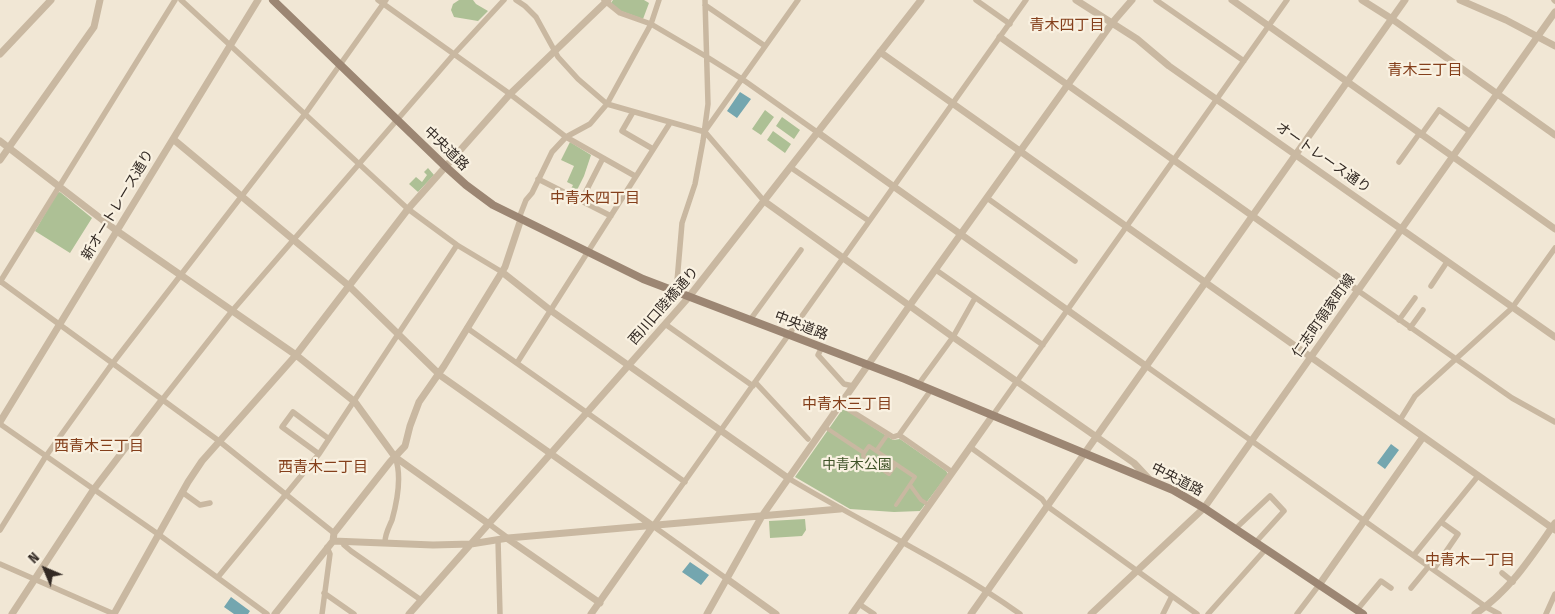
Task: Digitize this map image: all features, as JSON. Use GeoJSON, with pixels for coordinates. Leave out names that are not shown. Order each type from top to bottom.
{"type":"FeatureCollection","features":[{"type":"Feature","properties":{"kind":"main road","name":"中央道路"},"geometry":{"type":"LineString","coordinates":[[273,0],[446,166],[480,196],[588,253],[643,279],[688,298],[918,384],[1173,490],[1204,508],[1360,612]]}},
{"type":"Feature","properties":{"kind":"street"},"geometry":{"type":"LineString","coordinates":[[1,51],[51,0]]}},
{"type":"Feature","properties":{"kind":"street"},"geometry":{"type":"LineString","coordinates":[[0,160],[94,27],[100,0]]}},
{"type":"Feature","properties":{"kind":"street"},"geometry":{"type":"LineString","coordinates":[[175,0],[0,281],[219,441],[334,537],[342,541],[433,545],[471,544],[508,538],[840,509]]}},
{"type":"Feature","properties":{"kind":"street"},"geometry":{"type":"LineString","coordinates":[[181,0],[408,209],[457,245],[502,272],[550,310],[788,478],[988,591],[1020,614]]}},
{"type":"Feature","properties":{"kind":"street","name":"新オートレース通り"},"geometry":{"type":"LineString","coordinates":[[0,423],[258,0]]}},
{"type":"Feature","properties":{"kind":"street"},"geometry":{"type":"LineString","coordinates":[[12,614],[94,489],[232,311],[454,54],[504,0]]}},
{"type":"Feature","properties":{"kind":"street"},"geometry":{"type":"LineString","coordinates":[[516,0],[536,17],[558,57],[607,104],[704,132],[764,201],[953,337],[1134,463],[1149,479]]}},
{"type":"Feature","properties":{"kind":"street"},"geometry":{"type":"LineString","coordinates":[[276,614],[405,446],[419,402],[502,272],[526,200],[532,193],[552,152],[566,137],[590,124],[607,104],[651,24],[659,0]]}},
{"type":"Feature","properties":{"kind":"street"},"geometry":{"type":"LineString","coordinates":[[704,132],[798,0]]}},
{"type":"Feature","properties":{"kind":"street"},"geometry":{"type":"LineString","coordinates":[[976,0],[1010,24]]}},
{"type":"Feature","properties":{"kind":"street"},"geometry":{"type":"LineString","coordinates":[[591,614],[1026,0]]}},
{"type":"Feature","properties":{"kind":"street","name":"オートレース通り"},"geometry":{"type":"LineString","coordinates":[[1076,0],[1137,39],[1169,66],[1555,337]]}},
{"type":"Feature","properties":{"kind":"street"},"geometry":{"type":"LineString","coordinates":[[707,614],[762,516],[788,478],[1112,23],[1132,0]]}},
{"type":"Feature","properties":{"kind":"street"},"geometry":{"type":"LineString","coordinates":[[1156,0],[1244,61]]}},
{"type":"Feature","properties":{"kind":"street"},"geometry":{"type":"LineString","coordinates":[[1232,0],[1555,230]]}},
{"type":"Feature","properties":{"kind":"street"},"geometry":{"type":"LineString","coordinates":[[852,614],[1287,0]]}},
{"type":"Feature","properties":{"kind":"street"},"geometry":{"type":"LineString","coordinates":[[1362,0],[1392,19],[1555,135]]}},
{"type":"Feature","properties":{"kind":"street"},"geometry":{"type":"LineString","coordinates":[[971,614],[1405,0]]}},
{"type":"Feature","properties":{"kind":"street"},"geometry":{"type":"LineString","coordinates":[[1460,0],[1506,20],[1555,46]]}},
{"type":"Feature","properties":{"kind":"street"},"geometry":{"type":"LineString","coordinates":[[0,530],[46,456],[112,364],[305,114],[382,1],[566,137],[635,176]]}},
{"type":"Feature","properties":{"kind":"street"},"geometry":{"type":"LineString","coordinates":[[0,564],[114,614],[182,492],[201,463],[296,355],[408,209],[510,94],[606,1],[620,13],[651,24],[742,79],[1486,607],[1499,614]]}},
{"type":"Feature","properties":{"kind":"street","name":"西川口陸橋通り"},"geometry":{"type":"LineString","coordinates":[[409,614],[688,298],[920,1]]}},
{"type":"Feature","properties":{"kind":"street"},"geometry":{"type":"LineString","coordinates":[[704,2],[765,46]]}},
{"type":"Feature","properties":{"kind":"street"},"geometry":{"type":"LineString","coordinates":[[676,293],[682,223],[695,184],[708,104],[704,2]]}},
{"type":"Feature","properties":{"kind":"street","name":"仁志町領家町線"},"geometry":{"type":"LineString","coordinates":[[1091,614],[1204,508],[1555,12]]}},
{"type":"Feature","properties":{"kind":"street"},"geometry":{"type":"LineString","coordinates":[[1000,38],[1455,360],[1512,398],[1555,422]]}},
{"type":"Feature","properties":{"kind":"street"},"geometry":{"type":"LineString","coordinates":[[880,52],[1478,476],[1554,527],[1513,582],[1486,607],[1475,614]]}},
{"type":"Feature","properties":{"kind":"street"},"geometry":{"type":"LineString","coordinates":[[1399,162],[1439,110],[1469,131]]}},
{"type":"Feature","properties":{"kind":"street"},"geometry":{"type":"LineString","coordinates":[[633,112],[622,131],[653,149]]}},
{"type":"Feature","properties":{"kind":"street"},"geometry":{"type":"LineString","coordinates":[[517,362],[670,123]]}},
{"type":"Feature","properties":{"kind":"street"},"geometry":{"type":"LineString","coordinates":[[173,139],[349,286],[438,373],[776,614]]}},
{"type":"Feature","properties":{"kind":"street"},"geometry":{"type":"LineString","coordinates":[[0,141],[117,231],[296,355],[354,402],[395,457],[398,464],[396,497],[385,542]]}},
{"type":"Feature","properties":{"kind":"street"},"geometry":{"type":"LineString","coordinates":[[580,201],[603,158]]}},
{"type":"Feature","properties":{"kind":"street"},"geometry":{"type":"LineString","coordinates":[[790,167],[869,221]]}},
{"type":"Feature","properties":{"kind":"street"},"geometry":{"type":"LineString","coordinates":[[538,179],[611,216]]}},
{"type":"Feature","properties":{"kind":"street"},"geometry":{"type":"LineString","coordinates":[[987,198],[1075,261]]}},
{"type":"Feature","properties":{"kind":"street"},"geometry":{"type":"LineString","coordinates":[[218,578],[319,454],[457,245]]}},
{"type":"Feature","properties":{"kind":"street"},"geometry":{"type":"LineString","coordinates":[[1400,420],[1416,396],[1512,308],[1555,248]]}},
{"type":"Feature","properties":{"kind":"street"},"geometry":{"type":"LineString","coordinates":[[750,320],[801,250]]}},
{"type":"Feature","properties":{"kind":"street"},"geometry":{"type":"LineString","coordinates":[[1431,286],[1448,262]]}},
{"type":"Feature","properties":{"kind":"street"},"geometry":{"type":"LineString","coordinates":[[936,270],[1043,344]]}},
{"type":"Feature","properties":{"kind":"street"},"geometry":{"type":"LineString","coordinates":[[918,384],[953,337],[975,298]]}},
{"type":"Feature","properties":{"kind":"street"},"geometry":{"type":"LineString","coordinates":[[1399,320],[1415,298]]}},
{"type":"Feature","properties":{"kind":"street"},"geometry":{"type":"LineString","coordinates":[[1410,328],[1423,310]]}},
{"type":"Feature","properties":{"kind":"street"},"geometry":{"type":"LineString","coordinates":[[665,324],[754,384],[808,439]]}},
{"type":"Feature","properties":{"kind":"street"},"geometry":{"type":"LineString","coordinates":[[466,328],[517,362],[685,482]]}},
{"type":"Feature","properties":{"kind":"street"},"geometry":{"type":"LineString","coordinates":[[822,347],[818,356],[844,384],[853,386]]}},
{"type":"Feature","properties":{"kind":"street"},"geometry":{"type":"LineString","coordinates":[[840,404],[893,437],[899,435],[931,390]]}},
{"type":"Feature","properties":{"kind":"street"},"geometry":{"type":"LineString","coordinates":[[319,454],[282,427],[294,412],[329,439]]}},
{"type":"Feature","properties":{"kind":"street"},"geometry":{"type":"LineString","coordinates":[[0,423],[158,534],[267,614]]}},
{"type":"Feature","properties":{"kind":"street"},"geometry":{"type":"LineString","coordinates":[[824,426],[864,453]]}},
{"type":"Feature","properties":{"kind":"street"},"geometry":{"type":"LineString","coordinates":[[876,451],[888,434]]}},
{"type":"Feature","properties":{"kind":"street"},"geometry":{"type":"LineString","coordinates":[[899,435],[952,472]]}},
{"type":"Feature","properties":{"kind":"street"},"geometry":{"type":"LineString","coordinates":[[1297,614],[1423,437]]}},
{"type":"Feature","properties":{"kind":"street"},"geometry":{"type":"LineString","coordinates":[[896,464],[889,474],[862,456],[869,446],[916,477],[896,505]]}},
{"type":"Feature","properties":{"kind":"street"},"geometry":{"type":"LineString","coordinates":[[970,447],[1042,499],[1047,506],[1198,614]]}},
{"type":"Feature","properties":{"kind":"street"},"geometry":{"type":"LineString","coordinates":[[395,457],[600,603]]}},
{"type":"Feature","properties":{"kind":"street"},"geometry":{"type":"LineString","coordinates":[[1414,555],[1478,476]]}},
{"type":"Feature","properties":{"kind":"street"},"geometry":{"type":"LineString","coordinates":[[910,485],[921,500],[929,505]]}},
{"type":"Feature","properties":{"kind":"street"},"geometry":{"type":"LineString","coordinates":[[182,492],[200,505],[210,503]]}},
{"type":"Feature","properties":{"kind":"street"},"geometry":{"type":"LineString","coordinates":[[1235,529],[1270,496],[1284,511],[1255,543]]}},
{"type":"Feature","properties":{"kind":"street"},"geometry":{"type":"LineString","coordinates":[[1411,588],[1431,568],[1458,534],[1441,522]]}},
{"type":"Feature","properties":{"kind":"street"},"geometry":{"type":"LineString","coordinates":[[498,540],[500,614]]}},
{"type":"Feature","properties":{"kind":"street"},"geometry":{"type":"LineString","coordinates":[[342,541],[351,551],[421,600]]}},
{"type":"Feature","properties":{"kind":"street"},"geometry":{"type":"LineString","coordinates":[[322,614],[330,554],[327,547]]}},
{"type":"Feature","properties":{"kind":"street"},"geometry":{"type":"LineString","coordinates":[[1208,614],[1265,550]]}},
{"type":"Feature","properties":{"kind":"street"},"geometry":{"type":"LineString","coordinates":[[1502,573],[1513,582]]}},
{"type":"Feature","properties":{"kind":"street"},"geometry":{"type":"LineString","coordinates":[[1360,612],[1381,581],[1391,588]]}},
{"type":"Feature","properties":{"kind":"street"},"geometry":{"type":"LineString","coordinates":[[324,593],[354,614]]}},
{"type":"Feature","properties":{"kind":"street"},"geometry":{"type":"LineString","coordinates":[[1546,614],[1555,594]]}},
{"type":"Feature","properties":{"kind":"street"},"geometry":{"type":"LineString","coordinates":[[1163,614],[1172,596]]}},
{"type":"Feature","properties":{"kind":"street"},"geometry":{"type":"LineString","coordinates":[[859,604],[874,614]]}},
{"type":"Feature","properties":{"kind":"green space"},"geometry":{"type":"Polygon","coordinates":[[[459,0],[473,0],[488,11],[478,21],[454,17],[451,10],[453,4],[459,0]]]}},
{"type":"Feature","properties":{"kind":"green space"},"geometry":{"type":"Polygon","coordinates":[[[613,0],[644,0],[649,3],[643,19],[618,10],[611,3],[613,0]]]}},
{"type":"Feature","properties":{"kind":"green space"},"geometry":{"type":"Polygon","coordinates":[[[765,110],[774,117],[761,135],[752,129],[765,110]]]}},
{"type":"Feature","properties":{"kind":"green space"},"geometry":{"type":"Polygon","coordinates":[[[782,117],[800,130],[794,139],[776,126],[782,117]]]}},
{"type":"Feature","properties":{"kind":"green space"},"geometry":{"type":"Polygon","coordinates":[[[773,131],[791,144],[785,153],[767,140],[773,131]]]}},
{"type":"Feature","properties":{"kind":"green space"},"geometry":{"type":"Polygon","coordinates":[[[570,142],[591,155],[584,176],[574,196],[569,193],[573,185],[567,182],[574,166],[561,160],[570,142]]]}},
{"type":"Feature","properties":{"kind":"green space"},"geometry":{"type":"Polygon","coordinates":[[[428,168],[434,175],[418,192],[409,184],[416,177],[422,182],[427,175],[424,172],[428,168]]]}},
{"type":"Feature","properties":{"kind":"green space"},"geometry":{"type":"Polygon","coordinates":[[[60,192],[92,218],[70,253],[35,231],[57,193],[60,192]]]}},
{"type":"Feature","properties":{"kind":"green space","name":"中青木公園"},"geometry":{"type":"Polygon","coordinates":[[[845,409],[893,440],[900,439],[946,471],[948,474],[920,511],[894,512],[850,509],[795,477],[842,410],[845,409]]]}},
{"type":"Feature","properties":{"kind":"green space"},"geometry":{"type":"Polygon","coordinates":[[[805,519],[806,530],[802,536],[770,538],[769,521],[805,519]]]}},
{"type":"Feature","properties":{"kind":"water"},"geometry":{"type":"Polygon","coordinates":[[[740,92],[751,99],[737,118],[727,111],[740,92]]]}},
{"type":"Feature","properties":{"kind":"water"},"geometry":{"type":"Polygon","coordinates":[[[1391,444],[1399,450],[1385,469],[1377,463],[1391,444]]]}},
{"type":"Feature","properties":{"kind":"water"},"geometry":{"type":"Polygon","coordinates":[[[690,562],[709,575],[701,585],[682,572],[690,562]]]}},
{"type":"Feature","properties":{"kind":"water"},"geometry":{"type":"Polygon","coordinates":[[[231,597],[250,611],[248,614],[234,614],[224,607],[231,597]]]}},
{"type":"Feature","properties":{"kind":"district","name":"青木四丁目"},"geometry":{"type":"Point","coordinates":[1067,26]}},
{"type":"Feature","properties":{"kind":"district","name":"青木三丁目"},"geometry":{"type":"Point","coordinates":[1425,71]}},
{"type":"Feature","properties":{"kind":"district","name":"中青木四丁目"},"geometry":{"type":"Point","coordinates":[595,199]}},
{"type":"Feature","properties":{"kind":"district","name":"中青木三丁目"},"geometry":{"type":"Point","coordinates":[847,405]}},
{"type":"Feature","properties":{"kind":"district","name":"西青木三丁目"},"geometry":{"type":"Point","coordinates":[99,447]}},
{"type":"Feature","properties":{"kind":"district","name":"西青木二丁目"},"geometry":{"type":"Point","coordinates":[323,468]}},
{"type":"Feature","properties":{"kind":"district","name":"中青木一丁目"},"geometry":{"type":"Point","coordinates":[1470,561]}}]}
